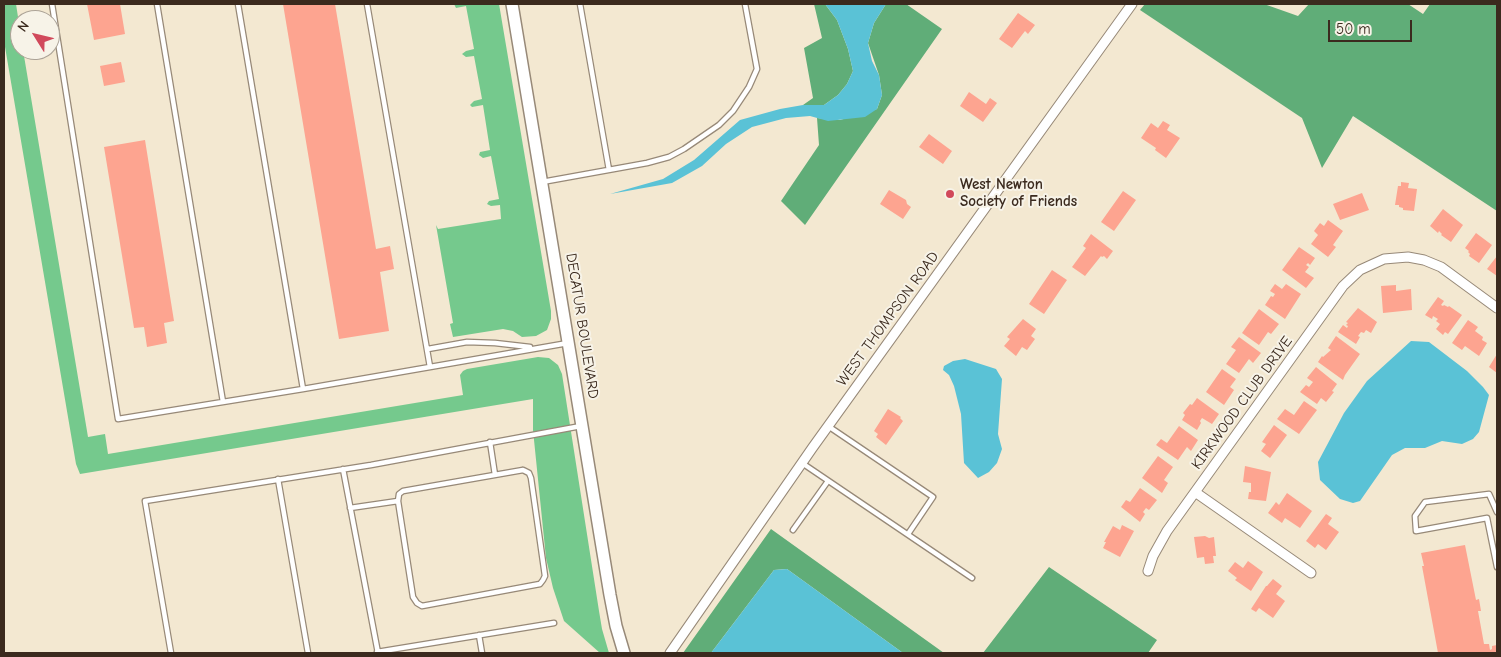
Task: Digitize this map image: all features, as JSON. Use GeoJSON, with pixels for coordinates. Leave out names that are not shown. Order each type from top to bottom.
{"type":"FeatureCollection","features":[{"type":"Feature","properties":{"kind":"street","name":"DECATUR BOULEVARD"},"geometry":{"type":"LineString","coordinates":[[512,4],[614,614],[624,653]]}},
{"type":"Feature","properties":{"kind":"street","name":"WEST THOMPSON ROAD"},"geometry":{"type":"LineString","coordinates":[[670,653],[828,426],[1132,4]]}},
{"type":"Feature","properties":{"kind":"street","name":"KIRKWOOD CLUB DRIVE"},"geometry":{"type":"LineString","coordinates":[[1148,571],[1158,546],[1195,492],[1343,286],[1360,270],[1384,259],[1401,257],[1428,262],[1446,271],[1497,308]]}},
{"type":"Feature","properties":{"kind":"street"},"geometry":{"type":"LineString","coordinates":[[1195,492],[1311,573]]}},
{"type":"Feature","properties":{"kind":"lane"},"geometry":{"type":"LineString","coordinates":[[52,4],[118,419],[303,389],[569,342]]}},
{"type":"Feature","properties":{"kind":"lane"},"geometry":{"type":"LineString","coordinates":[[157,4],[223,402]]}},
{"type":"Feature","properties":{"kind":"lane"},"geometry":{"type":"LineString","coordinates":[[238,4],[303,389]]}},
{"type":"Feature","properties":{"kind":"lane"},"geometry":{"type":"LineString","coordinates":[[367,4],[430,367]]}},
{"type":"Feature","properties":{"kind":"lane"},"geometry":{"type":"LineString","coordinates":[[580,4],[609,170]]}},
{"type":"Feature","properties":{"kind":"lane"},"geometry":{"type":"LineString","coordinates":[[542,182],[669,157],[719,125],[733,111],[749,87],[756,69],[745,4]]}},
{"type":"Feature","properties":{"kind":"lane"},"geometry":{"type":"LineString","coordinates":[[428,349],[467,342],[495,342],[537,348]]}},
{"type":"Feature","properties":{"kind":"lane"},"geometry":{"type":"LineString","coordinates":[[171,653],[145,501],[343,469],[583,425]]}},
{"type":"Feature","properties":{"kind":"lane"},"geometry":{"type":"LineString","coordinates":[[828,426],[933,497],[908,534]]}},
{"type":"Feature","properties":{"kind":"lane"},"geometry":{"type":"LineString","coordinates":[[490,442],[495,475]]}},
{"type":"Feature","properties":{"kind":"lane"},"geometry":{"type":"LineString","coordinates":[[802,463],[972,578]]}},
{"type":"Feature","properties":{"kind":"lane"},"geometry":{"type":"LineString","coordinates":[[343,469],[378,652],[554,623]]}},
{"type":"Feature","properties":{"kind":"lane"},"geometry":{"type":"LineString","coordinates":[[523,470],[529,473],[546,576],[540,584],[422,606],[413,597],[398,501],[399,494],[403,491],[523,470]]}},
{"type":"Feature","properties":{"kind":"lane"},"geometry":{"type":"LineString","coordinates":[[278,479],[308,653]]}},
{"type":"Feature","properties":{"kind":"lane"},"geometry":{"type":"LineString","coordinates":[[793,530],[828,480]]}},
{"type":"Feature","properties":{"kind":"lane"},"geometry":{"type":"LineString","coordinates":[[1497,512],[1488,494],[1425,502],[1414,516],[1416,530],[1488,518],[1497,567]]}},
{"type":"Feature","properties":{"kind":"lane"},"geometry":{"type":"LineString","coordinates":[[350,508],[398,501]]}},
{"type":"Feature","properties":{"kind":"lane"},"geometry":{"type":"LineString","coordinates":[[479,635],[482,653]]}},
{"type":"Feature","properties":{"kind":"green space"},"geometry":{"type":"Polygon","coordinates":[[[4,4],[16,4],[17,10],[10,10],[10,60],[25,60],[88,437],[105,434],[108,454],[463,395],[460,375],[467,369],[538,357],[549,358],[558,365],[562,374],[602,629],[609,653],[600,653],[564,621],[553,588],[546,558],[533,430],[533,399],[80,474],[76,464],[4,41],[4,4]]]}},
{"type":"Feature","properties":{"kind":"green space"},"geometry":{"type":"Polygon","coordinates":[[[454,4],[499,4],[551,311],[551,319],[547,330],[536,336],[522,337],[513,331],[503,329],[453,337],[450,324],[453,323],[436,225],[438,229],[501,219],[500,205],[491,206],[487,204],[489,201],[499,199],[491,156],[483,158],[479,155],[480,152],[490,150],[483,105],[472,107],[470,105],[474,101],[482,99],[474,56],[466,57],[462,54],[474,49],[466,6],[456,8],[454,4]]]}},
{"type":"Feature","properties":{"kind":"green space"},"geometry":{"type":"Polygon","coordinates":[[[814,4],[825,4],[837,20],[848,49],[853,71],[847,84],[838,95],[824,105],[803,105],[813,98],[804,48],[822,38],[814,4]]]}},
{"type":"Feature","properties":{"kind":"green space"},"geometry":{"type":"Polygon","coordinates":[[[886,4],[906,4],[942,29],[805,225],[781,201],[819,145],[817,118],[840,120],[877,109],[882,95],[879,75],[868,43],[874,23],[886,4]]]}},
{"type":"Feature","properties":{"kind":"green space"},"geometry":{"type":"Polygon","coordinates":[[[1145,4],[1264,4],[1298,16],[1309,4],[1408,4],[1423,14],[1430,4],[1497,4],[1497,211],[1353,116],[1322,168],[1302,118],[1140,10],[1145,4]]]}},
{"type":"Feature","properties":{"kind":"green space"},"geometry":{"type":"Polygon","coordinates":[[[771,529],[944,653],[903,653],[787,569],[774,570],[711,653],[683,653],[771,529]]]}},
{"type":"Feature","properties":{"kind":"green space"},"geometry":{"type":"Polygon","coordinates":[[[1049,567],[1157,640],[1148,653],[983,653],[1049,567]]]}},
{"type":"Feature","properties":{"kind":"water"},"geometry":{"type":"Polygon","coordinates":[[[825,4],[886,4],[874,23],[868,43],[872,61],[879,75],[882,95],[877,109],[865,117],[828,121],[810,116],[786,118],[752,127],[726,144],[702,166],[672,183],[610,194],[663,179],[694,160],[740,120],[780,109],[803,105],[824,105],[838,95],[847,84],[853,71],[848,49],[837,20],[825,4]]]}},
{"type":"Feature","properties":{"kind":"water"},"geometry":{"type":"Polygon","coordinates":[[[1411,341],[1429,342],[1467,371],[1489,395],[1479,432],[1473,439],[1462,444],[1442,441],[1425,448],[1405,448],[1392,455],[1360,501],[1353,503],[1340,499],[1320,480],[1318,462],[1344,413],[1367,381],[1411,341]]]}},
{"type":"Feature","properties":{"kind":"water"},"geometry":{"type":"Polygon","coordinates":[[[965,359],[996,369],[1002,379],[998,434],[1002,449],[997,463],[989,472],[978,478],[964,463],[961,414],[954,386],[949,375],[943,370],[944,366],[953,361],[965,359]]]}},
{"type":"Feature","properties":{"kind":"water"},"geometry":{"type":"Polygon","coordinates":[[[787,569],[903,653],[711,653],[774,570],[787,569]]]}},
{"type":"Feature","properties":{"kind":"building"},"geometry":{"type":"Polygon","coordinates":[[[87,4],[120,4],[125,34],[94,40],[87,4]]]}},
{"type":"Feature","properties":{"kind":"building"},"geometry":{"type":"Polygon","coordinates":[[[283,4],[335,4],[376,249],[390,246],[394,269],[380,272],[389,331],[339,339],[283,4]]]}},
{"type":"Feature","properties":{"kind":"building"},"geometry":{"type":"Polygon","coordinates":[[[1018,13],[1035,25],[1028,34],[1025,31],[1012,48],[999,39],[1018,13]]]}},
{"type":"Feature","properties":{"kind":"building"},"geometry":{"type":"Polygon","coordinates":[[[121,62],[125,82],[104,86],[100,66],[121,62]]]}},
{"type":"Feature","properties":{"kind":"building"},"geometry":{"type":"Polygon","coordinates":[[[969,92],[986,104],[990,98],[997,103],[983,122],[960,106],[969,92]]]}},
{"type":"Feature","properties":{"kind":"building"},"geometry":{"type":"Polygon","coordinates":[[[1163,121],[1170,125],[1167,130],[1180,138],[1166,158],[1155,150],[1156,148],[1141,138],[1151,123],[1158,128],[1163,121]]]}},
{"type":"Feature","properties":{"kind":"building"},"geometry":{"type":"Polygon","coordinates":[[[929,134],[952,151],[943,164],[919,147],[929,134]]]}},
{"type":"Feature","properties":{"kind":"building"},"geometry":{"type":"Polygon","coordinates":[[[145,140],[174,321],[164,323],[167,343],[147,347],[144,327],[134,328],[104,147],[145,140]]]}},
{"type":"Feature","properties":{"kind":"building"},"geometry":{"type":"Polygon","coordinates":[[[1401,182],[1409,183],[1408,188],[1417,189],[1414,211],[1403,210],[1399,205],[1395,205],[1398,186],[1401,186],[1401,182]]]}},
{"type":"Feature","properties":{"kind":"building"},"geometry":{"type":"Polygon","coordinates":[[[889,190],[906,200],[907,204],[911,207],[903,219],[880,204],[889,190]]]}},
{"type":"Feature","properties":{"kind":"building"},"geometry":{"type":"Polygon","coordinates":[[[1123,191],[1136,200],[1114,231],[1101,222],[1123,191]]]}},
{"type":"Feature","properties":{"kind":"building"},"geometry":{"type":"Polygon","coordinates":[[[1362,193],[1369,210],[1340,220],[1333,204],[1362,193]]]}},
{"type":"Feature","properties":{"kind":"building"},"geometry":{"type":"Polygon","coordinates":[[[1443,209],[1463,225],[1451,242],[1430,226],[1443,209]]]}},
{"type":"Feature","properties":{"kind":"building"},"geometry":{"type":"Polygon","coordinates":[[[1328,220],[1343,231],[1333,245],[1336,247],[1328,257],[1311,244],[1318,235],[1314,231],[1320,223],[1324,226],[1328,220]]]}},
{"type":"Feature","properties":{"kind":"building"},"geometry":{"type":"Polygon","coordinates":[[[1476,233],[1492,245],[1479,263],[1469,256],[1469,251],[1465,248],[1476,233]]]}},
{"type":"Feature","properties":{"kind":"building"},"geometry":{"type":"Polygon","coordinates":[[[1091,234],[1113,251],[1107,259],[1101,256],[1085,276],[1072,267],[1086,248],[1083,246],[1091,234]]]}},
{"type":"Feature","properties":{"kind":"building"},"geometry":{"type":"Polygon","coordinates":[[[1299,247],[1315,258],[1310,265],[1308,263],[1306,265],[1309,267],[1305,272],[1314,278],[1306,288],[1282,270],[1299,247]]]}},
{"type":"Feature","properties":{"kind":"building"},"geometry":{"type":"Polygon","coordinates":[[[1497,256],[1497,276],[1487,269],[1497,256]]]}},
{"type":"Feature","properties":{"kind":"building"},"geometry":{"type":"Polygon","coordinates":[[[1052,270],[1067,280],[1044,314],[1029,304],[1052,270]]]}},
{"type":"Feature","properties":{"kind":"building"},"geometry":{"type":"Polygon","coordinates":[[[1275,284],[1282,289],[1286,284],[1301,294],[1285,319],[1265,305],[1271,296],[1273,297],[1275,294],[1270,291],[1275,284]]]}},
{"type":"Feature","properties":{"kind":"building"},"geometry":{"type":"Polygon","coordinates":[[[1396,285],[1396,291],[1411,289],[1412,310],[1383,313],[1381,286],[1396,285]]]}},
{"type":"Feature","properties":{"kind":"building"},"geometry":{"type":"Polygon","coordinates":[[[1438,297],[1444,301],[1441,305],[1449,306],[1462,315],[1448,334],[1445,332],[1443,335],[1436,329],[1440,324],[1436,321],[1438,319],[1433,316],[1432,319],[1425,315],[1438,297]]]}},
{"type":"Feature","properties":{"kind":"building"},"geometry":{"type":"Polygon","coordinates":[[[1358,308],[1377,322],[1371,333],[1366,330],[1364,333],[1361,332],[1356,344],[1338,332],[1343,325],[1347,328],[1348,326],[1346,325],[1348,323],[1346,322],[1358,308]]]}},
{"type":"Feature","properties":{"kind":"building"},"geometry":{"type":"Polygon","coordinates":[[[1259,309],[1279,324],[1271,334],[1268,332],[1259,345],[1242,333],[1259,309]]]}},
{"type":"Feature","properties":{"kind":"building"},"geometry":{"type":"Polygon","coordinates":[[[1023,319],[1036,329],[1031,336],[1035,339],[1027,350],[1022,347],[1016,356],[1004,346],[1010,339],[1007,337],[1023,319]]]}},
{"type":"Feature","properties":{"kind":"building"},"geometry":{"type":"Polygon","coordinates":[[[1468,320],[1478,327],[1475,331],[1487,343],[1479,356],[1465,346],[1462,350],[1452,343],[1468,320]]]}},
{"type":"Feature","properties":{"kind":"building"},"geometry":{"type":"Polygon","coordinates":[[[1336,336],[1360,354],[1343,380],[1318,362],[1322,356],[1331,350],[1328,348],[1336,336]]]}},
{"type":"Feature","properties":{"kind":"building"},"geometry":{"type":"Polygon","coordinates":[[[1239,337],[1261,353],[1253,363],[1249,359],[1239,373],[1226,364],[1236,350],[1231,347],[1239,337]]]}},
{"type":"Feature","properties":{"kind":"building"},"geometry":{"type":"Polygon","coordinates":[[[1497,354],[1497,373],[1489,367],[1497,354]]]}},
{"type":"Feature","properties":{"kind":"building"},"geometry":{"type":"Polygon","coordinates":[[[1316,367],[1337,384],[1332,391],[1334,392],[1326,402],[1321,398],[1317,404],[1300,392],[1306,385],[1309,387],[1313,382],[1307,378],[1316,367]]]}},
{"type":"Feature","properties":{"kind":"building"},"geometry":{"type":"Polygon","coordinates":[[[1222,369],[1236,379],[1230,387],[1234,390],[1224,405],[1206,392],[1222,369]]]}},
{"type":"Feature","properties":{"kind":"building"},"geometry":{"type":"Polygon","coordinates":[[[1197,398],[1219,414],[1212,424],[1202,418],[1197,430],[1182,420],[1185,415],[1183,413],[1197,398]]]}},
{"type":"Feature","properties":{"kind":"building"},"geometry":{"type":"Polygon","coordinates":[[[1304,401],[1317,410],[1299,434],[1277,419],[1285,409],[1294,415],[1304,401]]]}},
{"type":"Feature","properties":{"kind":"building"},"geometry":{"type":"Polygon","coordinates":[[[888,409],[901,417],[903,421],[886,445],[876,437],[878,434],[874,431],[888,409]]]}},
{"type":"Feature","properties":{"kind":"building"},"geometry":{"type":"Polygon","coordinates":[[[1274,425],[1287,435],[1270,458],[1261,451],[1266,444],[1262,442],[1274,425]]]}},
{"type":"Feature","properties":{"kind":"building"},"geometry":{"type":"Polygon","coordinates":[[[1179,426],[1198,440],[1191,451],[1187,447],[1178,460],[1156,445],[1161,439],[1167,443],[1179,426]]]}},
{"type":"Feature","properties":{"kind":"building"},"geometry":{"type":"Polygon","coordinates":[[[1158,456],[1173,467],[1164,480],[1168,483],[1162,493],[1142,478],[1158,456]]]}},
{"type":"Feature","properties":{"kind":"building"},"geometry":{"type":"Polygon","coordinates":[[[1245,466],[1271,472],[1266,501],[1248,499],[1249,492],[1251,492],[1251,483],[1243,482],[1245,466]]]}},
{"type":"Feature","properties":{"kind":"building"},"geometry":{"type":"Polygon","coordinates":[[[1140,488],[1157,500],[1149,510],[1146,508],[1140,522],[1121,507],[1126,500],[1130,502],[1140,488]]]}},
{"type":"Feature","properties":{"kind":"building"},"geometry":{"type":"Polygon","coordinates":[[[1287,493],[1312,511],[1300,528],[1285,518],[1282,523],[1268,513],[1276,502],[1279,505],[1287,493]]]}},
{"type":"Feature","properties":{"kind":"building"},"geometry":{"type":"Polygon","coordinates":[[[1326,514],[1332,518],[1328,524],[1339,532],[1326,550],[1318,544],[1315,548],[1306,541],[1326,514]]]}},
{"type":"Feature","properties":{"kind":"building"},"geometry":{"type":"Polygon","coordinates":[[[1122,525],[1134,531],[1120,557],[1103,548],[1106,542],[1104,542],[1113,526],[1120,530],[1122,525]]]}},
{"type":"Feature","properties":{"kind":"building"},"geometry":{"type":"Polygon","coordinates":[[[1205,536],[1209,538],[1214,537],[1216,556],[1213,556],[1214,563],[1205,564],[1204,557],[1197,558],[1194,537],[1205,536]]]}},
{"type":"Feature","properties":{"kind":"building"},"geometry":{"type":"Polygon","coordinates":[[[1465,545],[1476,600],[1479,599],[1481,611],[1478,611],[1484,644],[1489,644],[1490,650],[1492,646],[1497,645],[1497,653],[1438,653],[1421,553],[1465,545]]]}},
{"type":"Feature","properties":{"kind":"building"},"geometry":{"type":"Polygon","coordinates":[[[1248,561],[1263,572],[1251,591],[1235,580],[1237,578],[1228,571],[1235,562],[1243,568],[1248,561]]]}},
{"type":"Feature","properties":{"kind":"building"},"geometry":{"type":"Polygon","coordinates":[[[1273,579],[1282,586],[1276,594],[1285,601],[1273,618],[1259,608],[1256,612],[1251,609],[1266,586],[1273,579]]]}},
{"type":"Feature","properties":{"kind":"place","name":"West Newton Society of Friends"},"geometry":{"type":"Point","coordinates":[950,194]}}]}
